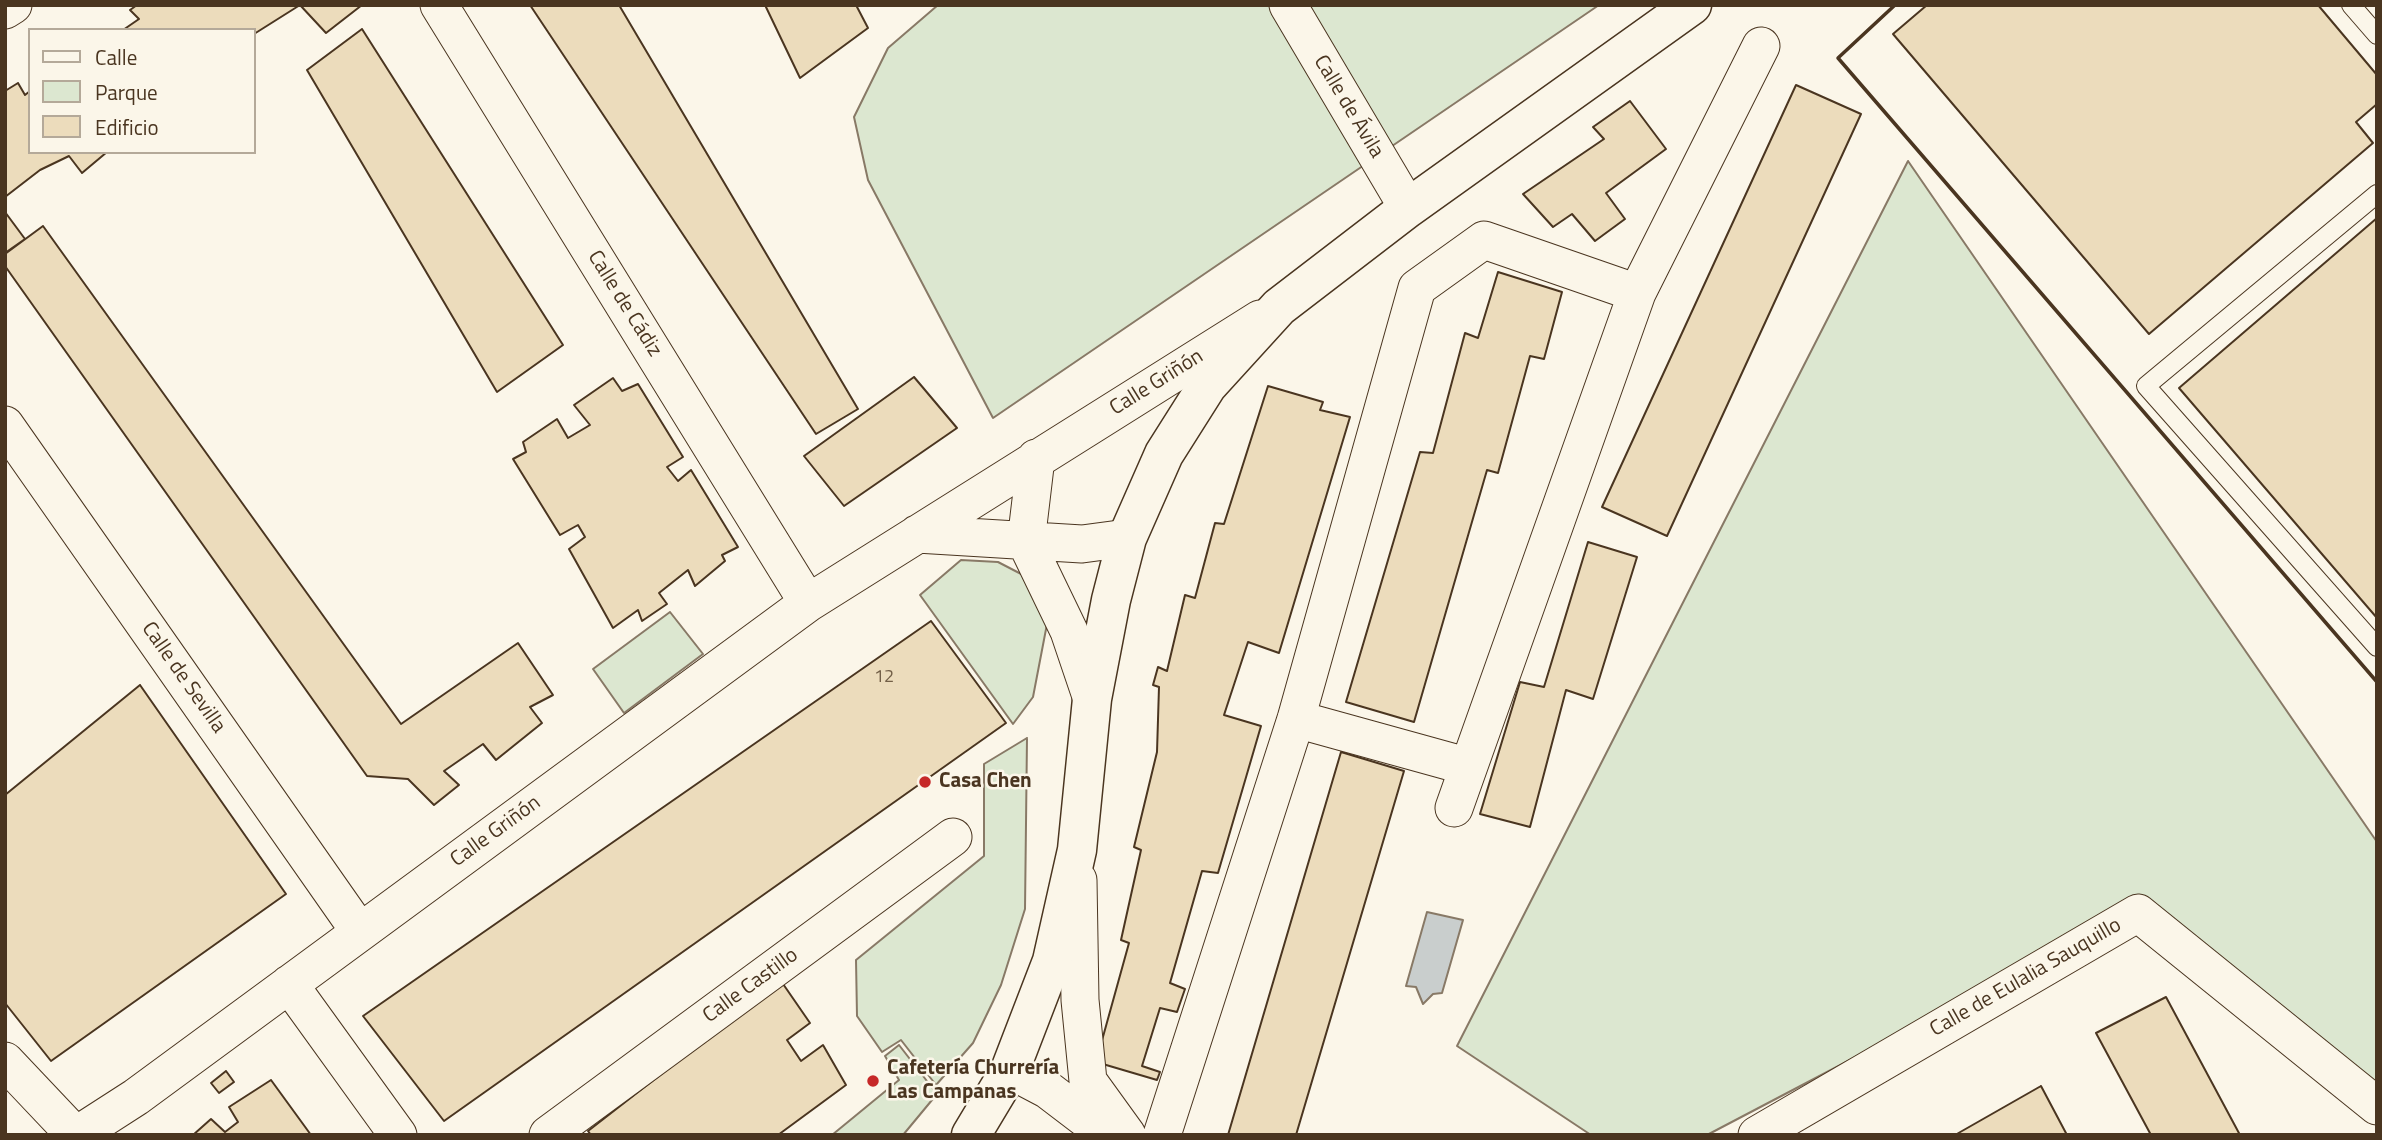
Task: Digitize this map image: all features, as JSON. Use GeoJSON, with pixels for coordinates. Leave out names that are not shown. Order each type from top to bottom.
{"type":"FeatureCollection","features":[{"type":"Feature","properties":{"kind":"main road"},"geometry":{"type":"LineString","coordinates":[[971,1135],[1010,1070],[1052,961],[1077,850],[1092,699],[1111,600],[1128,538],[1164,454],[1207,386],[1279,307],[1408,208],[1692,5]]}},
{"type":"Feature","properties":{"kind":"street"},"geometry":{"type":"LineString","coordinates":[[5,10],[13,5]]}},
{"type":"Feature","properties":{"kind":"street","name":"Calle de Cádiz"},"geometry":{"type":"LineString","coordinates":[[439,5],[808,603]]}},
{"type":"Feature","properties":{"kind":"street","name":"Calle de Ávila"},"geometry":{"type":"LineString","coordinates":[[1288,5],[1408,208]]}},
{"type":"Feature","properties":{"kind":"street"},"geometry":{"type":"LineString","coordinates":[[1454,808],[1466,766],[1637,293],[1761,46]]}},
{"type":"Feature","properties":{"kind":"street"},"geometry":{"type":"LineString","coordinates":[[1163,1135],[1296,719],[1417,288],[1484,240],[1637,293]]}},
{"type":"Feature","properties":{"kind":"street","name":"Calle Griñón"},"geometry":{"type":"LineString","coordinates":[[76,1135],[136,1097],[808,603],[1279,307]]}},
{"type":"Feature","properties":{"kind":"street","name":"Calle de Sevilla"},"geometry":{"type":"LineString","coordinates":[[5,425],[360,932]]}},
{"type":"Feature","properties":{"kind":"street"},"geometry":{"type":"LineString","coordinates":[[1036,458],[1026,542],[1069,631],[1092,699]]}},
{"type":"Feature","properties":{"kind":"street"},"geometry":{"type":"LineString","coordinates":[[917,534],[1082,544],[1128,538]]}},
{"type":"Feature","properties":{"kind":"street"},"geometry":{"type":"LineString","coordinates":[[1296,719],[1466,766]]}},
{"type":"Feature","properties":{"kind":"street","name":"Calle Castillo"},"geometry":{"type":"LineString","coordinates":[[561,1131],[953,837]]}},
{"type":"Feature","properties":{"kind":"street"},"geometry":{"type":"LineString","coordinates":[[1077,850],[1080,1000],[1088,1081],[1127,1135]]}},
{"type":"Feature","properties":{"kind":"street","name":"Calle de Eulalia Sauquillo"},"geometry":{"type":"LineString","coordinates":[[1757,1135],[2138,913],[2377,1106]]}},
{"type":"Feature","properties":{"kind":"street"},"geometry":{"type":"LineString","coordinates":[[289,984],[398,1135]]}},
{"type":"Feature","properties":{"kind":"street"},"geometry":{"type":"LineString","coordinates":[[5,1061],[76,1135]]}},
{"type":"Feature","properties":{"kind":"street"},"geometry":{"type":"LineString","coordinates":[[1010,1070],[1048,1090],[1107,1135]]}},
{"type":"Feature","properties":{"kind":"lane"},"geometry":{"type":"LineString","coordinates":[[2351,5],[2377,35]]}},
{"type":"Feature","properties":{"kind":"lane"},"geometry":{"type":"LineString","coordinates":[[2377,194],[2146,386],[2377,647]]}},
{"type":"Feature","properties":{"kind":"green space"},"geometry":{"type":"Polygon","coordinates":[[[938,5],[1599,5],[993,418],[868,180],[854,117],[888,48],[938,5]]]}},
{"type":"Feature","properties":{"kind":"green space"},"geometry":{"type":"Polygon","coordinates":[[[1908,161],[2377,842],[2377,1087],[2151,902],[1707,1135],[1591,1135],[1457,1046],[1908,161]]]}},
{"type":"Feature","properties":{"kind":"green space"},"geometry":{"type":"Polygon","coordinates":[[[961,560],[998,562],[1025,576],[1047,624],[1033,697],[1013,724],[920,595],[961,560]]]}},
{"type":"Feature","properties":{"kind":"green space"},"geometry":{"type":"Polygon","coordinates":[[[670,612],[703,654],[624,713],[593,669],[670,612]]]}},
{"type":"Feature","properties":{"kind":"green space"},"geometry":{"type":"Polygon","coordinates":[[[1027,738],[1025,909],[1001,985],[973,1043],[936,1085],[901,1040],[882,1052],[857,1016],[856,960],[984,856],[984,764],[1027,738]]]}},
{"type":"Feature","properties":{"kind":"green space"},"geometry":{"type":"Polygon","coordinates":[[[899,1045],[937,1094],[903,1135],[832,1135],[899,1080],[885,1056],[899,1045]]]}},
{"type":"Feature","properties":{"kind":"shaded area"},"geometry":{"type":"Polygon","coordinates":[[[1427,912],[1463,920],[1442,993],[1433,994],[1423,1004],[1416,987],[1406,986],[1427,912]]]}},
{"type":"Feature","properties":{"kind":"building"},"geometry":{"type":"Polygon","coordinates":[[[137,5],[300,5],[256,33],[256,28],[126,28],[139,19],[130,10],[137,5]]]}},
{"type":"Feature","properties":{"kind":"building"},"geometry":{"type":"Polygon","coordinates":[[[300,5],[362,5],[326,33],[300,5]]]}},
{"type":"Feature","properties":{"kind":"building"},"geometry":{"type":"Polygon","coordinates":[[[530,5],[619,5],[858,409],[816,434],[530,5]]]}},
{"type":"Feature","properties":{"kind":"building"},"geometry":{"type":"Polygon","coordinates":[[[765,5],[856,5],[868,28],[800,78],[765,5]]]}},
{"type":"Feature","properties":{"kind":"building"},"geometry":{"type":"Polygon","coordinates":[[[1927,5],[2318,5],[2377,75],[2377,104],[2356,122],[2373,143],[2149,334],[1893,34],[1927,5]]]}},
{"type":"Feature","properties":{"kind":"building"},"geometry":{"type":"Polygon","coordinates":[[[362,29],[563,345],[497,392],[307,70],[362,29]]]}},
{"type":"Feature","properties":{"kind":"building"},"geometry":{"type":"Polygon","coordinates":[[[18,83],[25,95],[28,93],[28,154],[105,154],[82,173],[69,156],[40,170],[5,197],[5,91],[18,83]]]}},
{"type":"Feature","properties":{"kind":"building"},"geometry":{"type":"Polygon","coordinates":[[[1796,85],[1861,114],[1667,536],[1602,507],[1796,85]]]}},
{"type":"Feature","properties":{"kind":"building"},"geometry":{"type":"Polygon","coordinates":[[[1630,101],[1666,149],[1606,193],[1625,219],[1595,241],[1572,214],[1553,227],[1523,194],[1604,139],[1593,127],[1630,101]]]}},
{"type":"Feature","properties":{"kind":"building"},"geometry":{"type":"Polygon","coordinates":[[[5,212],[25,239],[5,253],[5,212]]]}},
{"type":"Feature","properties":{"kind":"building"},"geometry":{"type":"Polygon","coordinates":[[[2377,218],[2377,618],[2179,388],[2377,218]]]}},
{"type":"Feature","properties":{"kind":"building"},"geometry":{"type":"Polygon","coordinates":[[[43,226],[401,724],[518,643],[553,695],[530,707],[542,723],[496,760],[483,744],[444,771],[459,785],[434,805],[408,779],[367,776],[5,266],[5,254],[43,226]]]}},
{"type":"Feature","properties":{"kind":"building"},"geometry":{"type":"Polygon","coordinates":[[[1498,272],[1562,292],[1544,359],[1530,356],[1498,473],[1487,470],[1414,722],[1346,702],[1420,452],[1433,453],[1465,333],[1478,338],[1498,272]]]}},
{"type":"Feature","properties":{"kind":"building"},"geometry":{"type":"Polygon","coordinates":[[[914,377],[957,428],[844,506],[804,456],[914,377]]]}},
{"type":"Feature","properties":{"kind":"building"},"geometry":{"type":"Polygon","coordinates":[[[613,378],[622,391],[638,384],[683,457],[667,467],[678,481],[691,470],[738,547],[722,555],[725,561],[695,586],[688,570],[659,593],[667,604],[642,621],[638,610],[613,628],[569,549],[585,537],[578,525],[560,535],[513,459],[526,452],[523,442],[557,419],[568,438],[590,425],[574,405],[613,378]]]}},
{"type":"Feature","properties":{"kind":"building"},"geometry":{"type":"Polygon","coordinates":[[[1268,386],[1323,402],[1320,410],[1350,417],[1279,653],[1248,642],[1224,715],[1261,726],[1218,873],[1202,871],[1170,983],[1185,989],[1177,1012],[1160,1008],[1142,1066],[1160,1072],[1157,1080],[1096,1062],[1129,943],[1121,940],[1141,850],[1134,847],[1157,752],[1159,687],[1153,685],[1158,667],[1167,671],[1185,595],[1195,598],[1215,523],[1224,524],[1268,386]]]}},
{"type":"Feature","properties":{"kind":"building"},"geometry":{"type":"Polygon","coordinates":[[[1588,542],[1637,557],[1593,699],[1566,690],[1530,827],[1480,814],[1520,682],[1544,687],[1588,542]]]}},
{"type":"Feature","properties":{"kind":"building"},"geometry":{"type":"Polygon","coordinates":[[[931,621],[1006,723],[444,1121],[363,1016],[931,621]]]}},
{"type":"Feature","properties":{"kind":"building"},"geometry":{"type":"Polygon","coordinates":[[[140,685],[286,894],[51,1061],[5,1003],[5,795],[140,685]]]}},
{"type":"Feature","properties":{"kind":"building"},"geometry":{"type":"Polygon","coordinates":[[[1341,752],[1404,771],[1296,1135],[1228,1135],[1341,752]]]}},
{"type":"Feature","properties":{"kind":"building"},"geometry":{"type":"Polygon","coordinates":[[[781,981],[810,1023],[787,1040],[801,1061],[823,1045],[846,1085],[778,1135],[591,1135],[588,1131],[781,981]]]}},
{"type":"Feature","properties":{"kind":"building"},"geometry":{"type":"Polygon","coordinates":[[[2166,997],[2240,1135],[2151,1135],[2096,1033],[2166,997]]]}},
{"type":"Feature","properties":{"kind":"building"},"geometry":{"type":"Polygon","coordinates":[[[226,1071],[234,1082],[219,1093],[211,1083],[226,1071]]]}},
{"type":"Feature","properties":{"kind":"building"},"geometry":{"type":"Polygon","coordinates":[[[271,1080],[311,1135],[193,1135],[211,1119],[225,1132],[238,1122],[229,1107],[271,1080]]]}},
{"type":"Feature","properties":{"kind":"building"},"geometry":{"type":"Polygon","coordinates":[[[2041,1086],[2067,1135],[1955,1135],[2041,1086]]]}},
{"type":"Feature","properties":{"kind":"wall"},"geometry":{"type":"LineString","coordinates":[[1895,5],[1838,58],[2377,682]]}},
{"type":"Feature","properties":{"kind":"place","name":"Casa Chen"},"geometry":{"type":"Point","coordinates":[925,782]}},
{"type":"Feature","properties":{"kind":"place","name":"Cafetería Churrería Las Campanas"},"geometry":{"type":"Point","coordinates":[873,1081]}}]}
